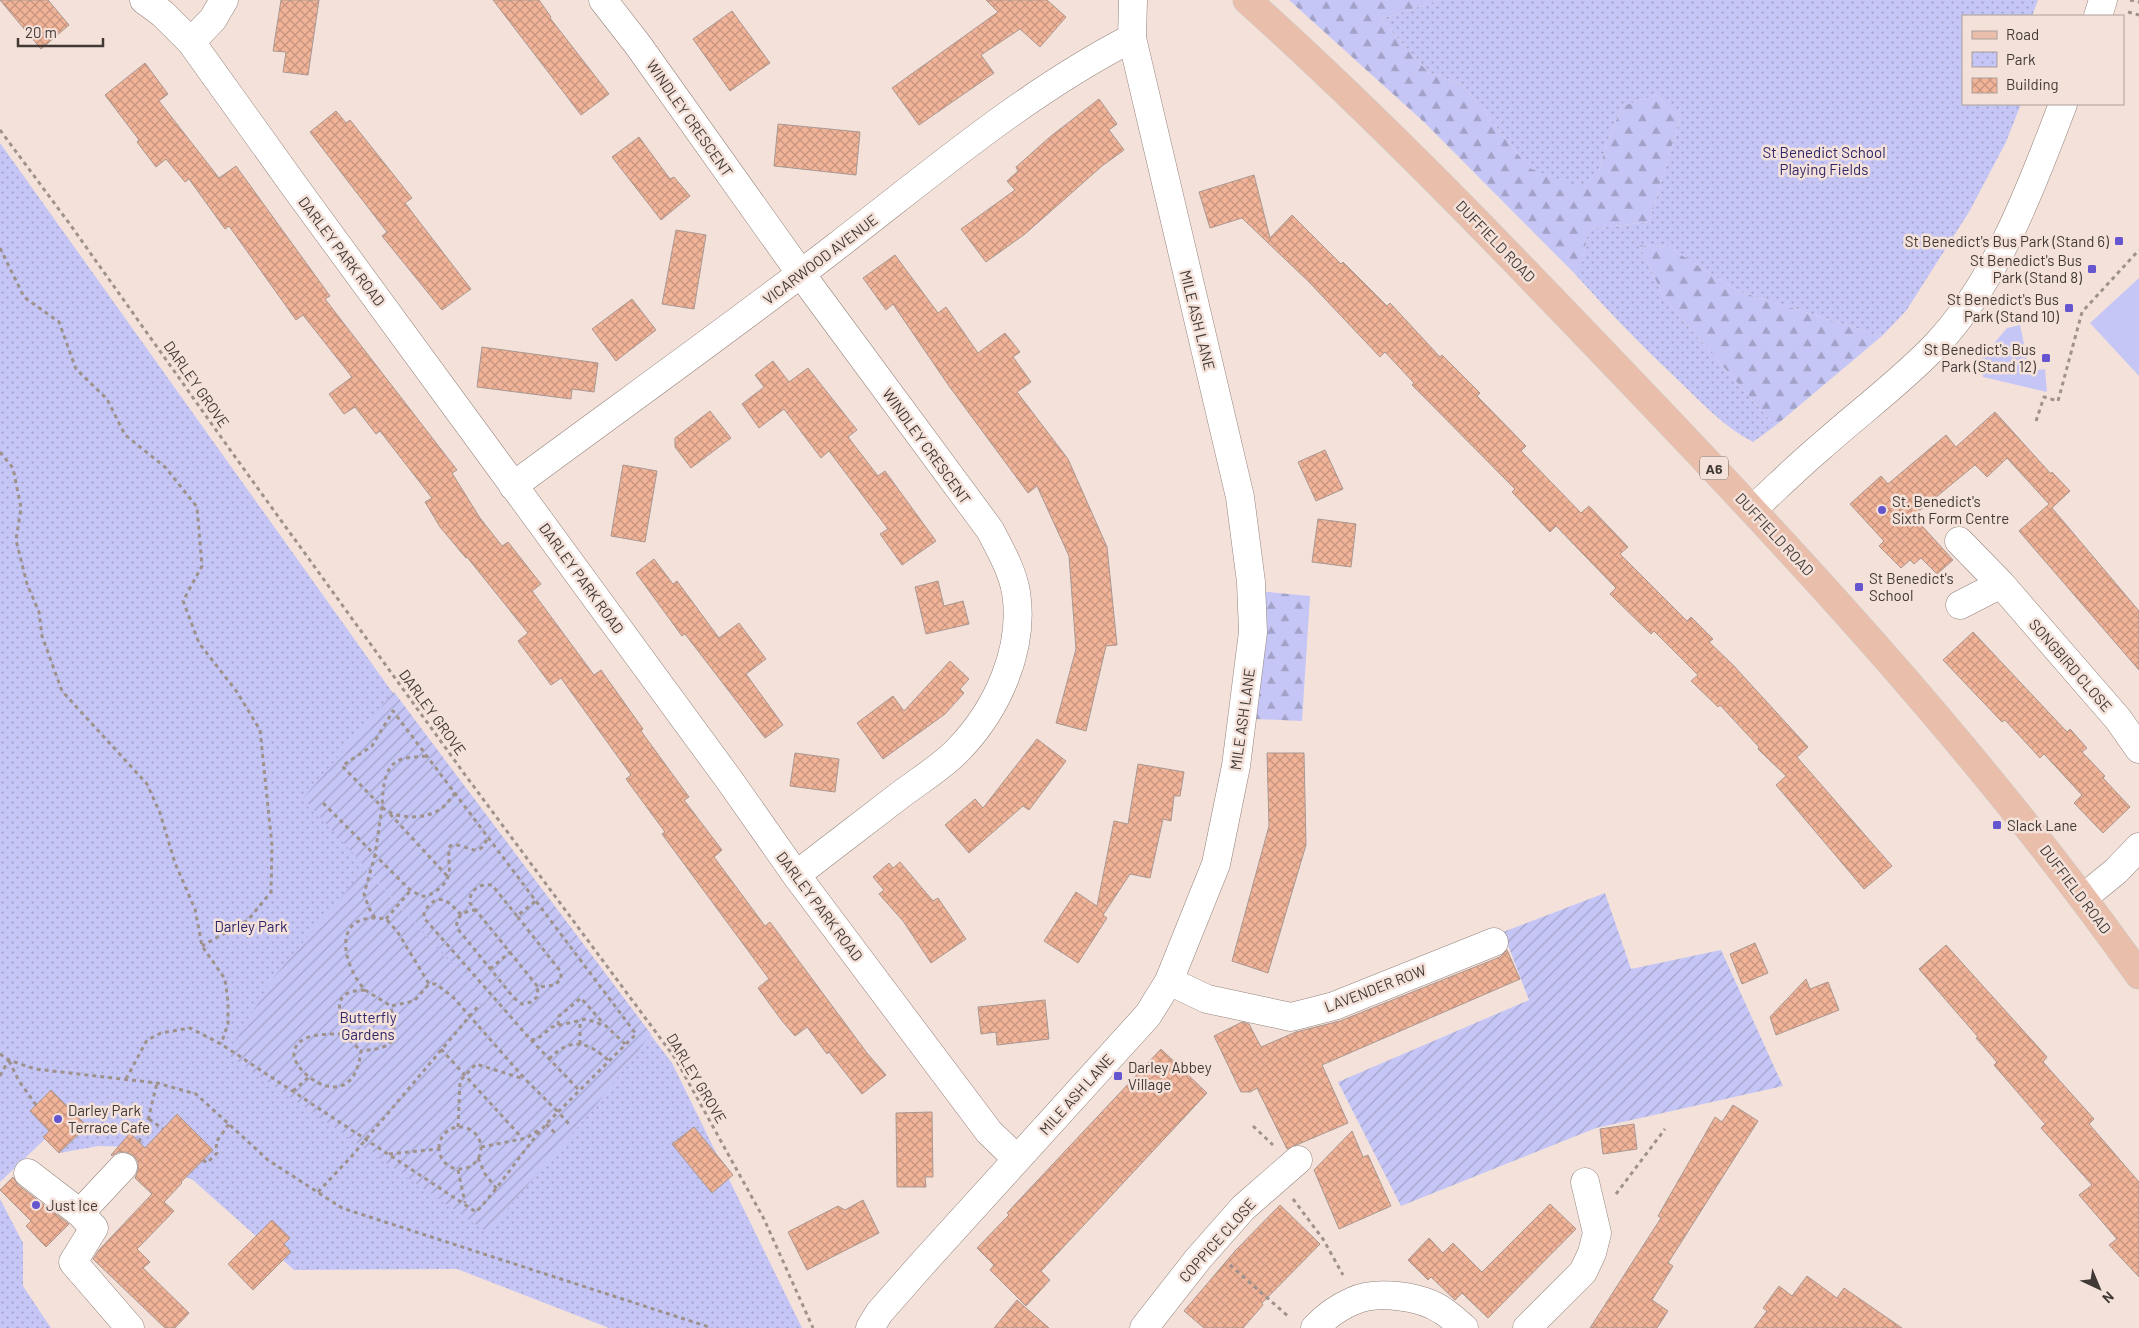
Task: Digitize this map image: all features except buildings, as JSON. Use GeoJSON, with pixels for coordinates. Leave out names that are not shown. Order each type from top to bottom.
{"type":"FeatureCollection","features":[{"type":"Feature","properties":{"kind":"main road","name":"DUFFIELD ROAD"},"geometry":{"type":"LineString","coordinates":[[1247,0],[1417,160],[1753,509],[1870,638],[1989,779],[2084,898],[2139,974]]}},
{"type":"Feature","properties":{"kind":"street","name":"DARLEY PARK ROAD"},"geometry":{"type":"LineString","coordinates":[[144,0],[163,14],[192,42],[295,187],[730,781],[796,876],[988,1132],[1017,1159]]}},
{"type":"Feature","properties":{"kind":"street"},"geometry":{"type":"LineString","coordinates":[[192,42],[213,19],[224,0]]}},
{"type":"Feature","properties":{"kind":"street","name":"WINDLEY CRESCENT"},"geometry":{"type":"LineString","coordinates":[[603,0],[638,45],[801,274],[990,530],[1005,558],[1016,591],[1018,618],[1015,650],[1001,685],[984,718],[957,751],[796,876]]}},
{"type":"Feature","properties":{"kind":"street","name":"MILE ASH LANE"},"geometry":{"type":"LineString","coordinates":[[870,1328],[923,1263],[1148,1015],[1169,981],[1216,864],[1232,785],[1252,632],[1251,582],[1240,497],[1132,38],[1133,0]]}},
{"type":"Feature","properties":{"kind":"street"},"geometry":{"type":"LineString","coordinates":[[2098,15],[2103,0]]}},
{"type":"Feature","properties":{"kind":"street","name":"VICARWOOD AVENUE"},"geometry":{"type":"LineString","coordinates":[[513,486],[801,274],[981,136],[1050,86],[1093,58],[1132,38]]}},
{"type":"Feature","properties":{"kind":"street"},"geometry":{"type":"LineString","coordinates":[[1753,509],[1823,444],[1871,405],[1937,344],[1968,304],[1996,259],[2035,178],[2063,105]]}},
{"type":"Feature","properties":{"kind":"street","name":"SONGBIRD CLOSE"},"geometry":{"type":"LineString","coordinates":[[1959,541],[2001,584],[2118,719],[2139,749]]}},
{"type":"Feature","properties":{"kind":"street"},"geometry":{"type":"LineString","coordinates":[[1960,604],[2001,584]]}},
{"type":"Feature","properties":{"kind":"street"},"geometry":{"type":"LineString","coordinates":[[2084,898],[2139,848]]}},
{"type":"Feature","properties":{"kind":"street","name":"LAVENDER ROW"},"geometry":{"type":"LineString","coordinates":[[1169,981],[1207,999],[1291,1017],[1334,1006],[1494,942]]}},
{"type":"Feature","properties":{"kind":"street","name":"COPPICE CLOSE"},"geometry":{"type":"LineString","coordinates":[[1144,1328],[1198,1259],[1243,1208],[1298,1160]]}},
{"type":"Feature","properties":{"kind":"street"},"geometry":{"type":"LineString","coordinates":[[80,1213],[123,1167]]}},
{"type":"Feature","properties":{"kind":"street"},"geometry":{"type":"LineString","coordinates":[[28,1172],[80,1213],[94,1228],[73,1262],[130,1328]]}},
{"type":"Feature","properties":{"kind":"street"},"geometry":{"type":"LineString","coordinates":[[1527,1328],[1583,1272],[1592,1253],[1597,1233],[1585,1182]]}},
{"type":"Feature","properties":{"kind":"street"},"geometry":{"type":"LineString","coordinates":[[1315,1328],[1324,1318],[1354,1300],[1381,1296],[1400,1296],[1420,1300],[1442,1310],[1464,1328]]}},
{"type":"Feature","properties":{"kind":"path"},"geometry":{"type":"LineString","coordinates":[[2129,0],[2139,2]]}},
{"type":"Feature","properties":{"kind":"path","name":"DARLEY GROVE"},"geometry":{"type":"LineString","coordinates":[[0,130],[69,223],[463,772],[675,1058],[764,1219],[813,1328]]}},
{"type":"Feature","properties":{"kind":"path"},"geometry":{"type":"LineString","coordinates":[[0,248],[24,297],[59,322],[76,369],[107,399],[125,435],[165,468],[197,507],[202,566],[184,601],[199,643],[237,692],[260,730],[272,845],[271,892],[248,920],[202,946]]}},
{"type":"Feature","properties":{"kind":"path"},"geometry":{"type":"LineString","coordinates":[[2036,421],[2044,398],[2058,401],[2082,312],[2139,250]]}},
{"type":"Feature","properties":{"kind":"path"},"geometry":{"type":"LineString","coordinates":[[0,452],[13,468],[21,508],[16,540],[28,584],[39,612],[42,636],[62,692],[147,784],[160,813],[175,863],[195,909],[202,946],[225,979],[228,1024],[221,1044]]}},
{"type":"Feature","properties":{"kind":"path"},"geometry":{"type":"LineString","coordinates":[[126,1079],[148,1040],[160,1033],[190,1028],[221,1044],[476,1212],[497,1189],[545,1125],[636,1034],[393,711],[372,746],[342,766],[390,814],[449,878]]}},
{"type":"Feature","properties":{"kind":"path"},"geometry":{"type":"LineString","coordinates":[[376,918],[369,908],[364,894],[375,855],[387,772],[392,764],[403,759],[426,756]]}},
{"type":"Feature","properties":{"kind":"path"},"geometry":{"type":"LineString","coordinates":[[390,814],[408,817],[431,813],[441,809],[456,793]]}},
{"type":"Feature","properties":{"kind":"path"},"geometry":{"type":"LineString","coordinates":[[323,804],[411,890],[421,896],[429,896],[444,885],[449,878],[451,867],[450,846],[453,844],[476,850],[483,847],[488,835]]}},
{"type":"Feature","properties":{"kind":"path"},"geometry":{"type":"LineString","coordinates":[[477,910],[466,911],[461,915],[458,919],[457,928],[514,998],[522,1004],[531,1002],[537,998],[538,987],[477,910],[470,903],[472,892],[481,886],[492,885],[562,975],[562,979],[555,985],[538,987]]}},
{"type":"Feature","properties":{"kind":"path"},"geometry":{"type":"LineString","coordinates":[[386,919],[411,890]]}},
{"type":"Feature","properties":{"kind":"path"},"geometry":{"type":"LineString","coordinates":[[461,915],[449,901],[443,900],[432,903],[424,912],[424,918],[531,1040],[580,1092]]}},
{"type":"Feature","properties":{"kind":"path"},"geometry":{"type":"LineString","coordinates":[[517,916],[537,900]]}},
{"type":"Feature","properties":{"kind":"path"},"geometry":{"type":"LineString","coordinates":[[429,984],[397,931],[386,919],[376,918],[355,922],[347,930],[347,954],[353,973],[365,990],[391,1006],[414,1001],[429,984],[436,984],[444,989],[524,1079],[569,1124]]}},
{"type":"Feature","properties":{"kind":"path"},"geometry":{"type":"LineString","coordinates":[[490,968],[510,952]]}},
{"type":"Feature","properties":{"kind":"path"},"geometry":{"type":"LineString","coordinates":[[361,1051],[344,1034],[339,1007],[342,998],[352,991],[365,990]]}},
{"type":"Feature","properties":{"kind":"path"},"geometry":{"type":"LineString","coordinates":[[558,1025],[559,1016],[581,998],[625,1044]]}},
{"type":"Feature","properties":{"kind":"path"},"geometry":{"type":"LineString","coordinates":[[318,1192],[366,1140],[480,1004]]}},
{"type":"Feature","properties":{"kind":"path"},"geometry":{"type":"LineString","coordinates":[[361,1051],[383,1049],[392,1040],[394,1035],[391,1006]]}},
{"type":"Feature","properties":{"kind":"path"},"geometry":{"type":"LineString","coordinates":[[531,1040],[537,1039],[558,1025],[580,1020],[593,1021],[606,1026]]}},
{"type":"Feature","properties":{"kind":"path"},"geometry":{"type":"LineString","coordinates":[[580,1020],[580,1044]]}},
{"type":"Feature","properties":{"kind":"path"},"geometry":{"type":"LineString","coordinates":[[344,1034],[312,1036],[300,1043],[294,1052],[294,1057],[309,1076],[319,1085],[326,1087],[343,1085],[352,1079],[356,1073],[361,1051]]}},
{"type":"Feature","properties":{"kind":"path"},"geometry":{"type":"LineString","coordinates":[[549,1059],[563,1047],[580,1044],[596,1050],[609,1061]]}},
{"type":"Feature","properties":{"kind":"path"},"geometry":{"type":"LineString","coordinates":[[441,1049],[523,1138]]}},
{"type":"Feature","properties":{"kind":"path"},"geometry":{"type":"LineString","coordinates":[[0,1054],[9,1060],[34,1069],[158,1083],[196,1094],[268,1160],[342,1208],[712,1328]]}},
{"type":"Feature","properties":{"kind":"path"},"geometry":{"type":"LineString","coordinates":[[0,1076],[9,1060]]}},
{"type":"Feature","properties":{"kind":"path"},"geometry":{"type":"LineString","coordinates":[[9,1060],[19,1081],[36,1105]]}},
{"type":"Feature","properties":{"kind":"path"},"geometry":{"type":"LineString","coordinates":[[458,1127],[460,1081],[476,1064],[524,1079]]}},
{"type":"Feature","properties":{"kind":"path"},"geometry":{"type":"LineString","coordinates":[[293,1091],[309,1076]]}},
{"type":"Feature","properties":{"kind":"path"},"geometry":{"type":"LineString","coordinates":[[139,1142],[148,1119],[158,1083]]}},
{"type":"Feature","properties":{"kind":"path"},"geometry":{"type":"LineString","coordinates":[[148,1119],[163,1128]]}},
{"type":"Feature","properties":{"kind":"path"},"geometry":{"type":"LineString","coordinates":[[203,1160],[207,1163],[217,1154],[216,1142],[229,1124]]}},
{"type":"Feature","properties":{"kind":"path"},"geometry":{"type":"LineString","coordinates":[[481,1147],[523,1138],[545,1125]]}},
{"type":"Feature","properties":{"kind":"path"},"geometry":{"type":"LineString","coordinates":[[545,1125],[557,1135]]}},
{"type":"Feature","properties":{"kind":"path"},"geometry":{"type":"LineString","coordinates":[[458,1127],[467,1128],[475,1134],[481,1147],[478,1158],[470,1167],[458,1170],[444,1164],[438,1149],[444,1134],[458,1127]]}},
{"type":"Feature","properties":{"kind":"path"},"geometry":{"type":"LineString","coordinates":[[1595,1222],[1664,1128]]}},
{"type":"Feature","properties":{"kind":"path"},"geometry":{"type":"LineString","coordinates":[[388,1154],[438,1149]]}},
{"type":"Feature","properties":{"kind":"path"},"geometry":{"type":"LineString","coordinates":[[478,1158],[485,1174],[497,1189]]}},
{"type":"Feature","properties":{"kind":"path"},"geometry":{"type":"LineString","coordinates":[[458,1170],[465,1204]]}},
{"type":"Feature","properties":{"kind":"path"},"geometry":{"type":"LineString","coordinates":[[1292,1198],[1323,1239],[1337,1264]]}},
{"type":"Feature","properties":{"kind":"path"},"geometry":{"type":"LineString","coordinates":[[1235,1269],[1284,1313]]}},
{"type":"Feature","properties":{"kind":"green space"},"geometry":{"type":"Polygon","coordinates":[[[1289,0],[1440,0],[1381,19],[1428,72],[1463,85],[1529,168],[1599,171],[1606,145],[1622,106],[1657,95],[1680,119],[1649,222],[1589,229],[1581,268],[1574,273],[1425,123],[1289,0]]]}},
{"type":"Feature","properties":{"kind":"green space","name":"St Benedict School Playing Fields"},"geometry":{"type":"Polygon","coordinates":[[[1440,0],[2038,0],[2032,15],[1962,15],[1962,105],[2021,105],[2006,142],[1969,212],[1906,311],[1882,336],[1738,291],[1669,247],[1639,245],[1665,300],[1775,426],[1753,442],[1732,429],[1705,406],[1612,315],[1574,273],[1581,267],[1589,229],[1649,222],[1680,119],[1657,95],[1622,106],[1606,145],[1599,171],[1579,187],[1529,168],[1463,85],[1428,72],[1381,19],[1440,0]]]}},
{"type":"Feature","properties":{"kind":"green space","name":"Darley Park"},"geometry":{"type":"Polygon","coordinates":[[[0,143],[435,752],[672,1063],[802,1328],[609,1328],[457,1269],[294,1270],[193,1180],[160,1167],[132,1147],[99,1146],[59,1153],[45,1139],[0,1182],[0,143]]]}},
{"type":"Feature","properties":{"kind":"green space"},"geometry":{"type":"Polygon","coordinates":[[[1639,245],[1669,247],[1738,291],[1882,336],[1775,426],[1665,300],[1639,245]]]}},
{"type":"Feature","properties":{"kind":"green space"},"geometry":{"type":"Polygon","coordinates":[[[2139,278],[2139,376],[2090,323],[2139,278]]]}},
{"type":"Feature","properties":{"kind":"green space"},"geometry":{"type":"Polygon","coordinates":[[[2020,325],[2030,371],[2045,369],[2047,392],[1983,377],[1979,361],[2007,328],[2020,325]]]}},
{"type":"Feature","properties":{"kind":"green space"},"geometry":{"type":"Polygon","coordinates":[[[1258,591],[1310,596],[1302,721],[1256,719],[1261,644],[1258,591]]]}},
{"type":"Feature","properties":{"kind":"green space","name":"Butterfly Gardens"},"geometry":{"type":"Polygon","coordinates":[[[394,692],[651,1034],[589,1114],[487,1232],[227,1054],[273,978],[365,869],[529,1048],[303,798],[394,692]]]}},
{"type":"Feature","properties":{"kind":"green space"},"geometry":{"type":"Polygon","coordinates":[[[1605,893],[1631,969],[1721,950],[1783,1086],[1596,1128],[1401,1206],[1338,1082],[1529,1000],[1503,932],[1605,893]]]}},
{"type":"Feature","properties":{"kind":"green space"},"geometry":{"type":"Polygon","coordinates":[[[0,1199],[23,1243],[23,1286],[51,1328],[0,1328],[0,1199]]]}},
{"type":"Feature","properties":{"kind":"place","name":"St Benedict's Bus Park (Stand 6)"},"geometry":{"type":"Point","coordinates":[2119,241]}},
{"type":"Feature","properties":{"kind":"place","name":"St Benedict's Bus Park (Stand 8)"},"geometry":{"type":"Point","coordinates":[2092,269]}},
{"type":"Feature","properties":{"kind":"place","name":"St Benedict's Bus Park (Stand 10)"},"geometry":{"type":"Point","coordinates":[2069,308]}},
{"type":"Feature","properties":{"kind":"place","name":"St Benedict's Bus Park (Stand 12)"},"geometry":{"type":"Point","coordinates":[2046,358]}},
{"type":"Feature","properties":{"kind":"place","name":"St. Benedict's Sixth Form Centre"},"geometry":{"type":"Point","coordinates":[1882,510]}},
{"type":"Feature","properties":{"kind":"place","name":"St Benedict's School"},"geometry":{"type":"Point","coordinates":[1859,587]}},
{"type":"Feature","properties":{"kind":"place","name":"Slack Lane"},"geometry":{"type":"Point","coordinates":[1997,825]}},
{"type":"Feature","properties":{"kind":"place","name":"Darley Abbey Village"},"geometry":{"type":"Point","coordinates":[1118,1076]}},
{"type":"Feature","properties":{"kind":"place","name":"Darley Park Terrace Cafe"},"geometry":{"type":"Point","coordinates":[58,1119]}},
{"type":"Feature","properties":{"kind":"place","name":"Just Ice"},"geometry":{"type":"Point","coordinates":[36,1205]}}]}
